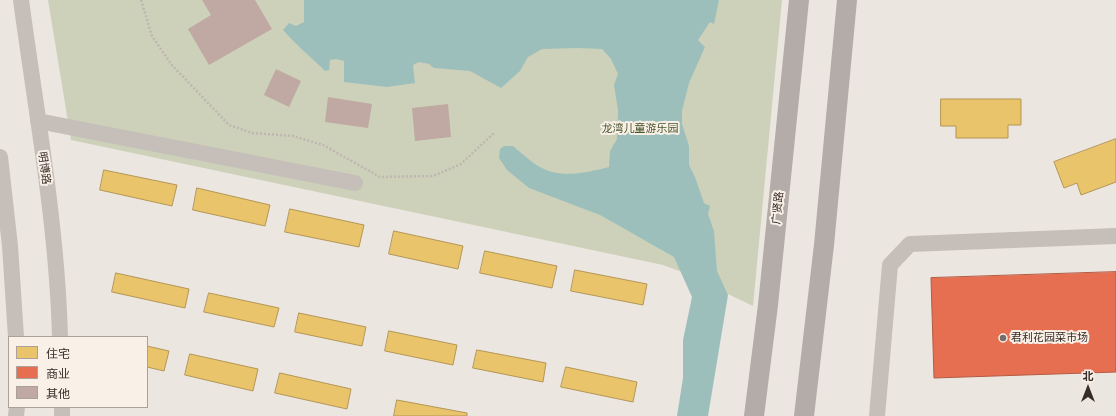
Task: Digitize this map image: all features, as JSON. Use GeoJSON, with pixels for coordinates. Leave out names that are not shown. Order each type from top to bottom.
{"type":"FeatureCollection","features":[{"type":"Feature","properties":{"kind":"main road","name":"广贤路"},"geometry":{"type":"LineString","coordinates":[[754,416],[768,305],[799,0]]}},
{"type":"Feature","properties":{"kind":"main road"},"geometry":{"type":"LineString","coordinates":[[804,416],[824,245],[847,0]]}},
{"type":"Feature","properties":{"kind":"street","name":"明博路"},"geometry":{"type":"LineString","coordinates":[[21,0],[50,207],[60,310],[60,336]]}},
{"type":"Feature","properties":{"kind":"street"},"geometry":{"type":"LineString","coordinates":[[38,121],[355,183]]}},
{"type":"Feature","properties":{"kind":"street"},"geometry":{"type":"LineString","coordinates":[[0,157],[10,246],[16,336]]}},
{"type":"Feature","properties":{"kind":"street"},"geometry":{"type":"LineString","coordinates":[[877,416],[890,265],[910,244],[1116,236]]}},
{"type":"Feature","properties":{"kind":"path"},"geometry":{"type":"LineString","coordinates":[[141,0],[152,36],[171,64],[229,125],[252,133],[293,136],[323,145],[380,177],[433,176],[461,164],[494,133]]}},
{"type":"Feature","properties":{"kind":"green space","name":"龙湾儿童游乐园"},"geometry":{"type":"Polygon","coordinates":[[[48,0],[782,0],[753,306],[682,272],[663,265],[71,140],[48,0]]]}},
{"type":"Feature","properties":{"kind":"water"},"geometry":{"type":"Polygon","coordinates":[[[304,0],[719,0],[714,24],[710,22],[698,40],[705,47],[689,83],[682,111],[682,124],[689,146],[689,165],[704,203],[710,206],[708,214],[714,231],[717,271],[728,295],[708,416],[677,416],[683,378],[683,340],[692,297],[674,257],[600,215],[529,188],[507,170],[499,158],[500,149],[504,146],[513,146],[535,164],[544,169],[562,174],[581,173],[609,167],[610,151],[617,139],[618,110],[614,85],[618,74],[611,59],[602,49],[542,49],[528,57],[520,71],[501,88],[470,71],[434,68],[429,64],[419,62],[413,65],[415,83],[387,87],[344,82],[344,61],[336,59],[330,60],[329,70],[325,71],[283,30],[289,23],[296,26],[304,22],[304,0]]]}},
{"type":"Feature","properties":{"kind":"building: 住宅"},"geometry":{"type":"Polygon","coordinates":[[[941,99],[1021,99],[1021,125],[1008,125],[1008,138],[956,138],[956,126],[941,126],[941,99]]]}},
{"type":"Feature","properties":{"kind":"building: 住宅"},"geometry":{"type":"Polygon","coordinates":[[[1116,139],[1116,182],[1081,195],[1077,183],[1064,188],[1054,162],[1116,139]]]}},
{"type":"Feature","properties":{"kind":"building: 住宅"},"geometry":{"type":"Polygon","coordinates":[[[104,170],[177,185],[172,206],[100,190],[104,170]]]}},
{"type":"Feature","properties":{"kind":"building: 住宅"},"geometry":{"type":"Polygon","coordinates":[[[197,188],[270,205],[265,226],[193,210],[197,188]]]}},
{"type":"Feature","properties":{"kind":"building: 住宅"},"geometry":{"type":"Polygon","coordinates":[[[290,209],[364,225],[359,247],[285,232],[290,209]]]}},
{"type":"Feature","properties":{"kind":"building: 住宅"},"geometry":{"type":"Polygon","coordinates":[[[394,231],[463,246],[458,269],[389,254],[394,231]]]}},
{"type":"Feature","properties":{"kind":"building: 住宅"},"geometry":{"type":"Polygon","coordinates":[[[485,251],[557,266],[552,288],[480,273],[485,251]]]}},
{"type":"Feature","properties":{"kind":"building: 住宅"},"geometry":{"type":"Polygon","coordinates":[[[575,270],[647,284],[643,305],[571,291],[575,270]]]}},
{"type":"Feature","properties":{"kind":"building: 住宅"},"geometry":{"type":"Polygon","coordinates":[[[116,273],[189,289],[185,308],[112,292],[116,273]]]}},
{"type":"Feature","properties":{"kind":"building: 住宅"},"geometry":{"type":"Polygon","coordinates":[[[209,293],[279,308],[274,327],[204,312],[209,293]]]}},
{"type":"Feature","properties":{"kind":"building: 住宅"},"geometry":{"type":"Polygon","coordinates":[[[299,313],[366,327],[362,346],[295,332],[299,313]]]}},
{"type":"Feature","properties":{"kind":"building: 住宅"},"geometry":{"type":"Polygon","coordinates":[[[389,331],[457,345],[453,365],[385,351],[389,331]]]}},
{"type":"Feature","properties":{"kind":"building: 住宅"},"geometry":{"type":"Polygon","coordinates":[[[148,346],[169,351],[164,371],[148,367],[148,346]]]}},
{"type":"Feature","properties":{"kind":"building: 住宅"},"geometry":{"type":"Polygon","coordinates":[[[477,350],[546,363],[543,382],[473,368],[477,350]]]}},
{"type":"Feature","properties":{"kind":"building: 住宅"},"geometry":{"type":"Polygon","coordinates":[[[190,354],[258,369],[253,391],[185,375],[190,354]]]}},
{"type":"Feature","properties":{"kind":"building: 住宅"},"geometry":{"type":"Polygon","coordinates":[[[566,367],[637,382],[633,402],[561,387],[566,367]]]}},
{"type":"Feature","properties":{"kind":"building: 住宅"},"geometry":{"type":"Polygon","coordinates":[[[280,373],[351,389],[347,409],[275,393],[280,373]]]}},
{"type":"Feature","properties":{"kind":"building: 住宅"},"geometry":{"type":"Polygon","coordinates":[[[397,400],[467,413],[467,416],[394,416],[397,400]]]}},
{"type":"Feature","properties":{"kind":"building: 商业","name":"君利花园菜市场"},"geometry":{"type":"Polygon","coordinates":[[[1116,272],[1116,372],[934,378],[931,278],[1116,272]]]}},
{"type":"Feature","properties":{"kind":"building: 其他"},"geometry":{"type":"Polygon","coordinates":[[[202,0],[255,0],[272,29],[209,65],[188,29],[211,15],[202,0]]]}},
{"type":"Feature","properties":{"kind":"building: 其他"},"geometry":{"type":"Polygon","coordinates":[[[276,69],[301,81],[289,107],[264,95],[276,69]]]}},
{"type":"Feature","properties":{"kind":"building: 其他"},"geometry":{"type":"Polygon","coordinates":[[[328,97],[372,104],[368,128],[325,122],[328,97]]]}},
{"type":"Feature","properties":{"kind":"building: 其他"},"geometry":{"type":"Polygon","coordinates":[[[448,104],[451,137],[415,141],[412,108],[448,104]]]}},
{"type":"Feature","properties":{"kind":"place","name":"君利花园菜市场"},"geometry":{"type":"Point","coordinates":[1003,338]}}]}
